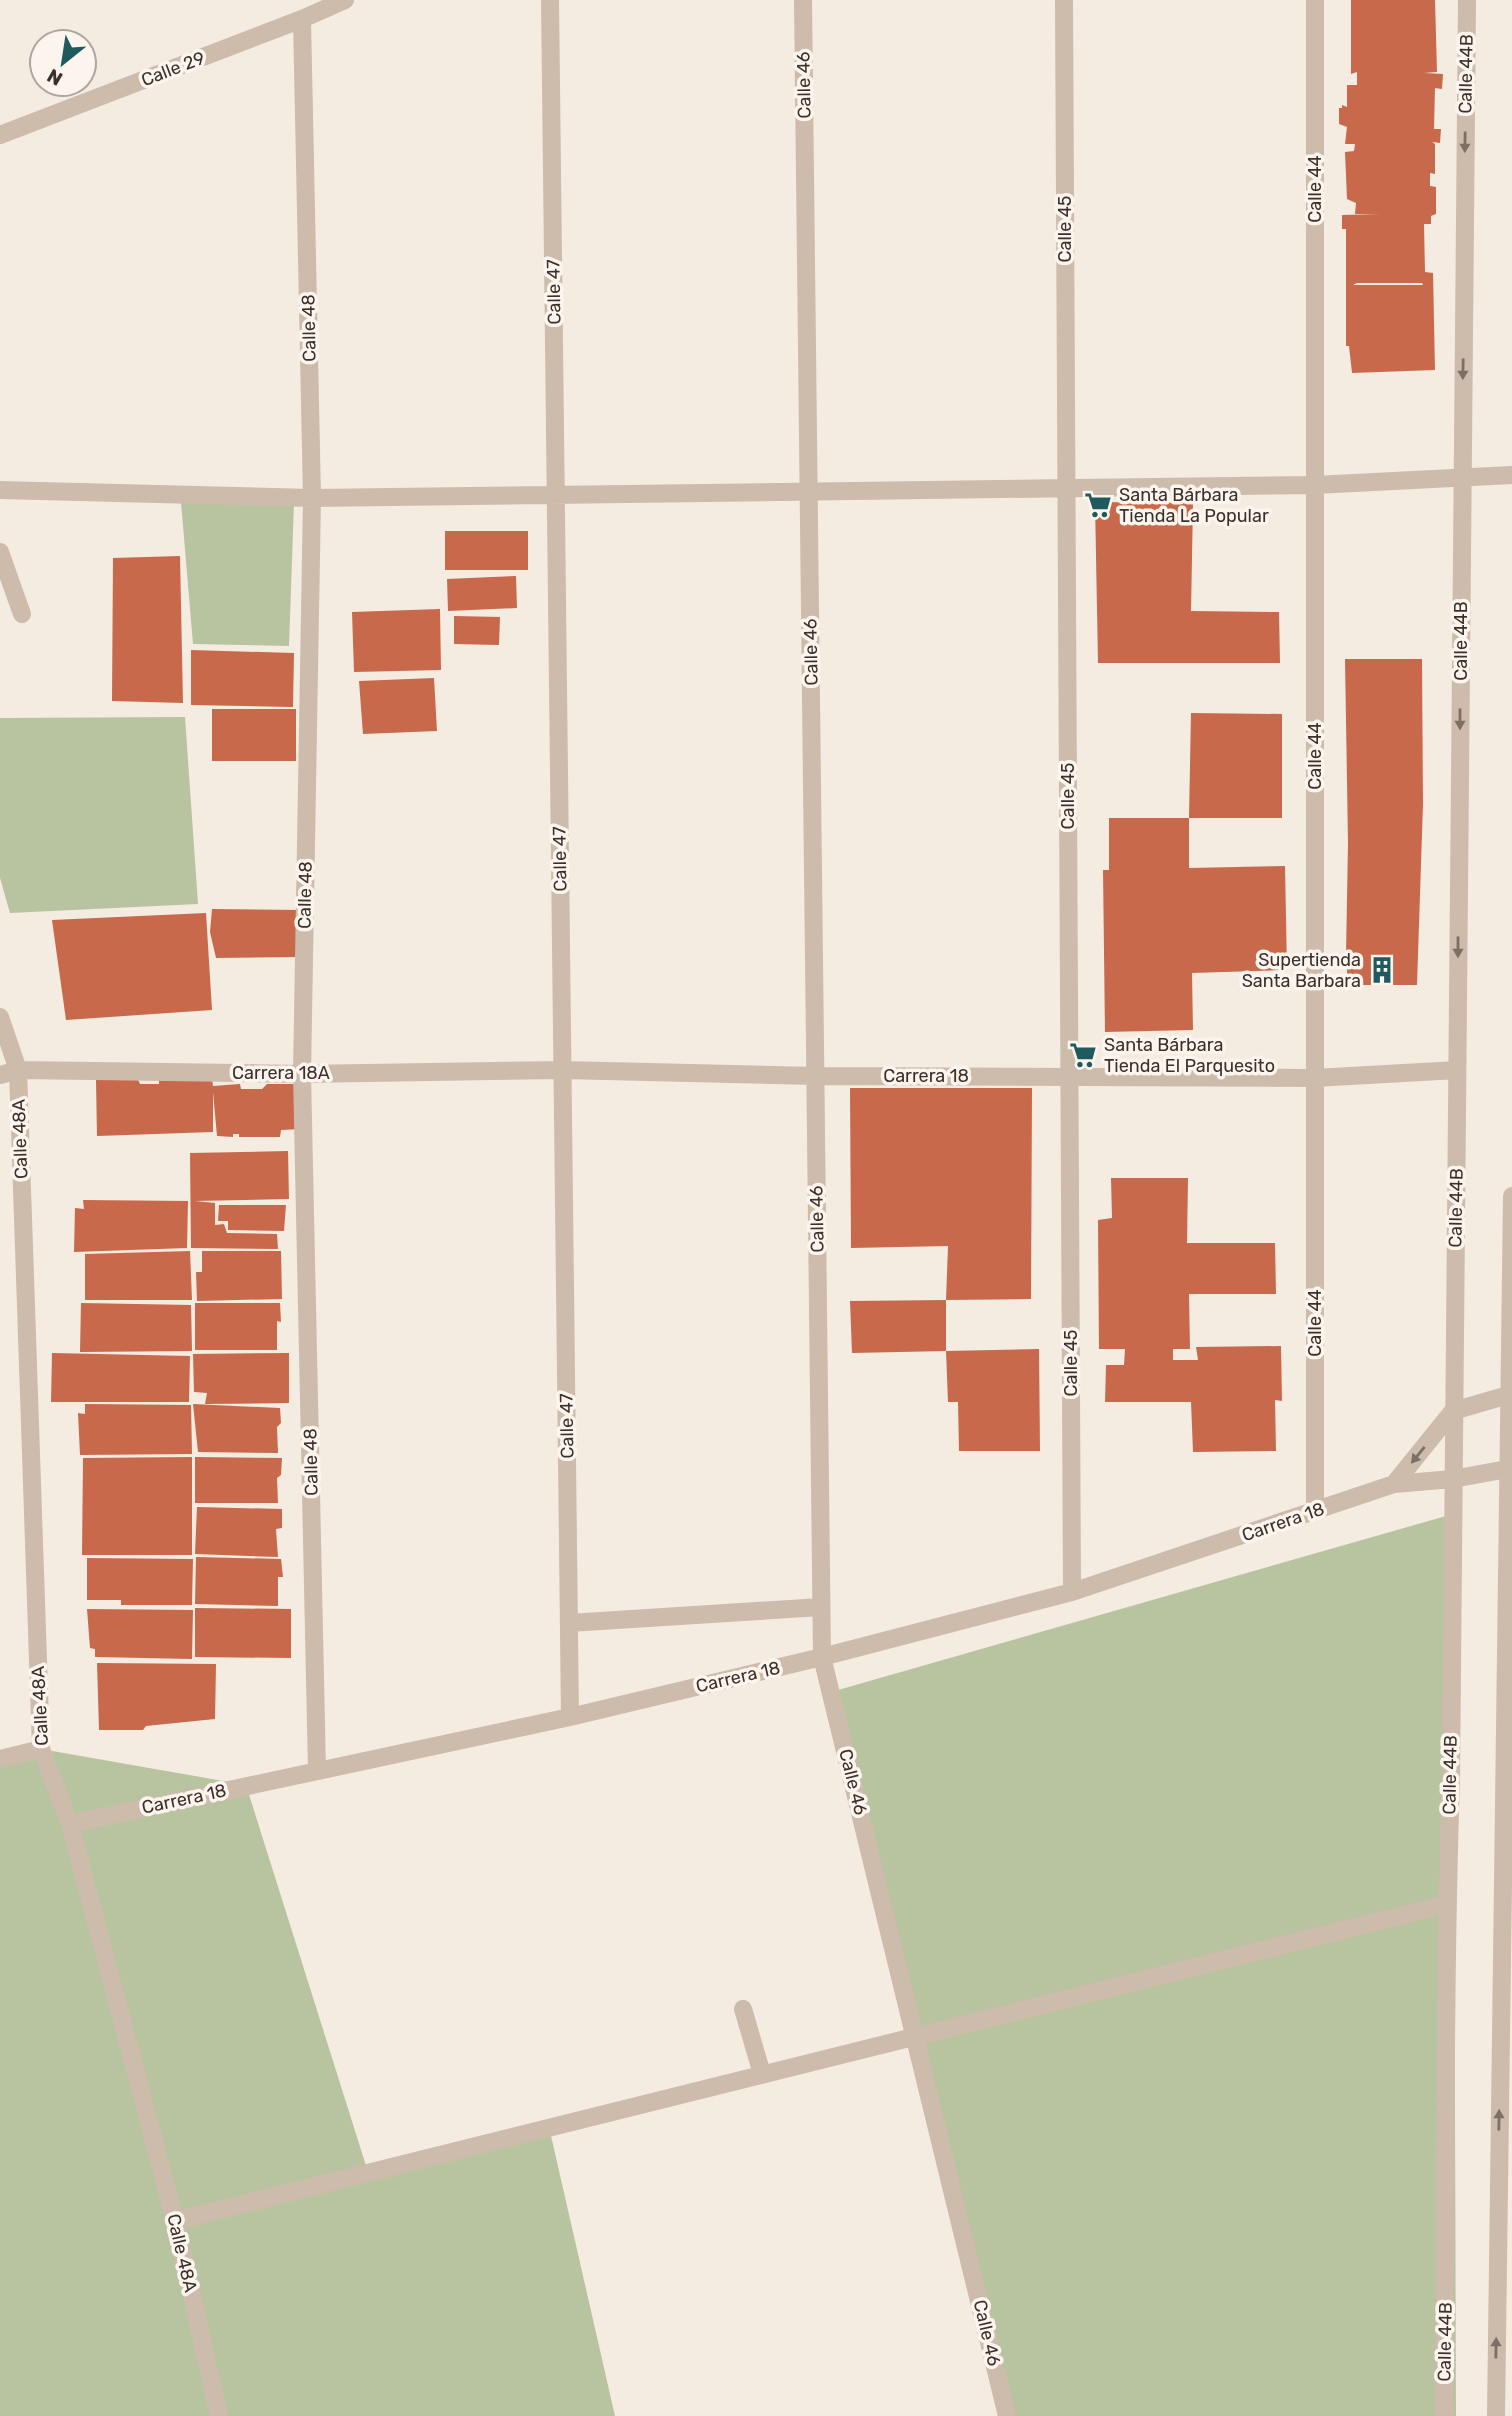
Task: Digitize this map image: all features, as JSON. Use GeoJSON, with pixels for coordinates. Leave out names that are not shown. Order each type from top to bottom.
{"type":"FeatureCollection","features":[{"type":"Feature","properties":{"kind":"street","name":"Calle 29"},"geometry":{"type":"LineString","coordinates":[[0,135],[345,0]]}},
{"type":"Feature","properties":{"kind":"street","name":"Calle 47"},"geometry":{"type":"LineString","coordinates":[[550,0],[570,1717]]}},
{"type":"Feature","properties":{"kind":"street","name":"Calle 46"},"geometry":{"type":"LineString","coordinates":[[803,0],[822,1657],[1007,2416]]}},
{"type":"Feature","properties":{"kind":"street","name":"Calle 45"},"geometry":{"type":"LineString","coordinates":[[1064,0],[1072,1592]]}},
{"type":"Feature","properties":{"kind":"street","name":"Calle 44"},"geometry":{"type":"LineString","coordinates":[[1315,0],[1315,1511]]}},
{"type":"Feature","properties":{"kind":"street","name":"Calle 44B"},"geometry":{"type":"LineString","coordinates":[[1444,2416],[1467,0]]}},
{"type":"Feature","properties":{"kind":"street","name":"Calle 48"},"geometry":{"type":"LineString","coordinates":[[302,19],[312,498],[302,1074],[317,1771]]}},
{"type":"Feature","properties":{"kind":"street"},"geometry":{"type":"LineString","coordinates":[[0,490],[312,498],[1315,485],[1512,475]]}},
{"type":"Feature","properties":{"kind":"street"},"geometry":{"type":"LineString","coordinates":[[0,552],[22,614]]}},
{"type":"Feature","properties":{"kind":"street","name":"Calle 48A"},"geometry":{"type":"LineString","coordinates":[[0,1017],[9,1072],[41,1749],[70,1824],[175,2221],[219,2416]]}},
{"type":"Feature","properties":{"kind":"street","name":"Carrera 18"},"geometry":{"type":"LineString","coordinates":[[563,1070],[815,1076],[1315,1078],[1457,1070]]}},
{"type":"Feature","properties":{"kind":"street","name":"Carrera 18A"},"geometry":{"type":"LineString","coordinates":[[9,1072],[302,1074],[563,1070]]}},
{"type":"Feature","properties":{"kind":"street"},"geometry":{"type":"LineString","coordinates":[[1496,2416],[1507,1991],[1512,1196]]}},
{"type":"Feature","properties":{"kind":"street"},"geometry":{"type":"LineString","coordinates":[[1394,1484],[1453,1412],[1511,1394]]}},
{"type":"Feature","properties":{"kind":"street","name":"Carrera 18"},"geometry":{"type":"LineString","coordinates":[[70,1824],[570,1717],[822,1657],[1072,1592],[1394,1484],[1453,1479],[1510,1469]]}},
{"type":"Feature","properties":{"kind":"street"},"geometry":{"type":"LineString","coordinates":[[569,1623],[821,1607]]}},
{"type":"Feature","properties":{"kind":"street"},"geometry":{"type":"LineString","coordinates":[[0,1759],[41,1749]]}},
{"type":"Feature","properties":{"kind":"street"},"geometry":{"type":"LineString","coordinates":[[175,2221],[1447,1904]]}},
{"type":"Feature","properties":{"kind":"street"},"geometry":{"type":"LineString","coordinates":[[743,2009],[762,2074]]}},
{"type":"Feature","properties":{"kind":"green space"},"geometry":{"type":"Polygon","coordinates":[[[181,502],[294,503],[289,646],[193,644],[181,502]]]}},
{"type":"Feature","properties":{"kind":"green space"},"geometry":{"type":"Polygon","coordinates":[[[185,717],[198,904],[10,913],[0,878],[0,718],[185,717]]]}},
{"type":"Feature","properties":{"kind":"green space"},"geometry":{"type":"Polygon","coordinates":[[[1453,1514],[1456,2416],[1007,2416],[831,1692],[1453,1514]]]}},
{"type":"Feature","properties":{"kind":"green space"},"geometry":{"type":"Polygon","coordinates":[[[41,1749],[246,1785],[368,2172],[549,2127],[615,2416],[0,2416],[0,1759],[41,1749]]]}},
{"type":"Feature","properties":{"kind":"building"},"geometry":{"type":"Polygon","coordinates":[[[1351,0],[1435,0],[1437,72],[1424,73],[1443,74],[1442,89],[1435,88],[1434,129],[1441,129],[1440,143],[1432,142],[1435,144],[1435,174],[1430,173],[1430,186],[1436,187],[1436,214],[1431,216],[1431,224],[1424,224],[1425,272],[1433,273],[1435,370],[1352,373],[1349,346],[1346,346],[1346,229],[1342,229],[1342,215],[1380,214],[1355,214],[1356,203],[1347,199],[1345,152],[1354,151],[1355,144],[1345,144],[1347,127],[1339,124],[1339,108],[1342,108],[1342,105],[1347,107],[1347,85],[1357,85],[1357,72],[1351,74],[1351,0]],[[1357,283],[1353,285],[1423,285],[1357,283]]]}},
{"type":"Feature","properties":{"kind":"building"},"geometry":{"type":"Polygon","coordinates":[[[1095,502],[1193,503],[1191,611],[1279,612],[1280,663],[1098,663],[1095,502]]]}},
{"type":"Feature","properties":{"kind":"building"},"geometry":{"type":"Polygon","coordinates":[[[445,531],[528,531],[528,570],[445,570],[445,531]]]}},
{"type":"Feature","properties":{"kind":"building"},"geometry":{"type":"Polygon","coordinates":[[[180,556],[183,703],[112,701],[113,558],[180,556]]]}},
{"type":"Feature","properties":{"kind":"building"},"geometry":{"type":"Polygon","coordinates":[[[516,576],[517,608],[448,611],[447,579],[516,576]]]}},
{"type":"Feature","properties":{"kind":"building"},"geometry":{"type":"Polygon","coordinates":[[[440,609],[441,670],[354,672],[352,612],[440,609]]]}},
{"type":"Feature","properties":{"kind":"building"},"geometry":{"type":"Polygon","coordinates":[[[454,616],[500,617],[499,645],[454,644],[454,616]]]}},
{"type":"Feature","properties":{"kind":"building"},"geometry":{"type":"Polygon","coordinates":[[[191,650],[294,653],[293,707],[191,705],[191,650]]]}},
{"type":"Feature","properties":{"kind":"building"},"geometry":{"type":"Polygon","coordinates":[[[1345,659],[1422,659],[1423,804],[1417,985],[1348,985],[1345,659]]]}},
{"type":"Feature","properties":{"kind":"building"},"geometry":{"type":"Polygon","coordinates":[[[434,678],[437,731],[363,734],[359,681],[434,678]]]}},
{"type":"Feature","properties":{"kind":"building"},"geometry":{"type":"Polygon","coordinates":[[[212,709],[296,709],[296,761],[212,761],[212,709]]]}},
{"type":"Feature","properties":{"kind":"building"},"geometry":{"type":"Polygon","coordinates":[[[1191,713],[1282,714],[1282,818],[1189,818],[1191,713]]]}},
{"type":"Feature","properties":{"kind":"building"},"geometry":{"type":"Polygon","coordinates":[[[1109,818],[1189,818],[1189,868],[1285,866],[1287,970],[1192,973],[1193,1030],[1105,1032],[1103,870],[1109,870],[1109,818]]]}},
{"type":"Feature","properties":{"kind":"building"},"geometry":{"type":"Polygon","coordinates":[[[212,909],[301,910],[302,957],[216,958],[210,932],[212,909]]]}},
{"type":"Feature","properties":{"kind":"building"},"geometry":{"type":"Polygon","coordinates":[[[206,913],[212,1010],[66,1020],[52,920],[206,913]]]}},
{"type":"Feature","properties":{"kind":"building"},"geometry":{"type":"Polygon","coordinates":[[[137,1077],[140,1084],[159,1084],[159,1077],[212,1079],[213,1086],[240,1084],[241,1089],[262,1089],[267,1084],[300,1084],[301,1129],[281,1130],[280,1137],[239,1137],[239,1134],[233,1134],[233,1137],[217,1136],[213,1092],[213,1132],[97,1136],[96,1080],[137,1077]]]}},
{"type":"Feature","properties":{"kind":"building"},"geometry":{"type":"Polygon","coordinates":[[[850,1088],[1032,1088],[1031,1299],[946,1300],[948,1246],[851,1248],[850,1088]]]}},
{"type":"Feature","properties":{"kind":"building"},"geometry":{"type":"Polygon","coordinates":[[[288,1151],[289,1199],[195,1201],[215,1203],[215,1225],[224,1224],[227,1233],[277,1234],[278,1249],[191,1248],[190,1153],[288,1151]]]}},
{"type":"Feature","properties":{"kind":"building"},"geometry":{"type":"Polygon","coordinates":[[[1111,1178],[1188,1178],[1187,1243],[1275,1243],[1276,1294],[1189,1294],[1190,1349],[1173,1349],[1173,1360],[1198,1360],[1196,1347],[1281,1346],[1282,1401],[1275,1400],[1276,1451],[1193,1452],[1191,1402],[1105,1402],[1106,1365],[1124,1365],[1125,1349],[1099,1349],[1098,1220],[1112,1218],[1111,1178]]]}},
{"type":"Feature","properties":{"kind":"building"},"geometry":{"type":"Polygon","coordinates":[[[83,1200],[188,1201],[187,1248],[74,1252],[75,1208],[84,1209],[83,1200]]]}},
{"type":"Feature","properties":{"kind":"building"},"geometry":{"type":"Polygon","coordinates":[[[219,1205],[286,1205],[284,1231],[228,1230],[228,1221],[218,1221],[219,1205]]]}},
{"type":"Feature","properties":{"kind":"building"},"geometry":{"type":"Polygon","coordinates":[[[190,1251],[192,1300],[85,1300],[85,1254],[190,1251]]]}},
{"type":"Feature","properties":{"kind":"building"},"geometry":{"type":"Polygon","coordinates":[[[202,1251],[281,1251],[282,1299],[197,1301],[196,1272],[202,1272],[202,1251]]]}},
{"type":"Feature","properties":{"kind":"building"},"geometry":{"type":"Polygon","coordinates":[[[946,1300],[946,1351],[852,1353],[850,1301],[946,1300]]]}},
{"type":"Feature","properties":{"kind":"building"},"geometry":{"type":"Polygon","coordinates":[[[81,1303],[191,1305],[192,1351],[80,1352],[81,1303]]]}},
{"type":"Feature","properties":{"kind":"building"},"geometry":{"type":"Polygon","coordinates":[[[195,1303],[280,1303],[281,1322],[277,1321],[277,1350],[195,1350],[195,1303]]]}},
{"type":"Feature","properties":{"kind":"building"},"geometry":{"type":"Polygon","coordinates":[[[1039,1349],[1040,1451],[959,1451],[958,1402],[948,1402],[946,1351],[1039,1349]]]}},
{"type":"Feature","properties":{"kind":"building"},"geometry":{"type":"Polygon","coordinates":[[[52,1353],[190,1356],[189,1402],[51,1402],[52,1353]]]}},
{"type":"Feature","properties":{"kind":"building"},"geometry":{"type":"Polygon","coordinates":[[[289,1353],[289,1403],[205,1404],[207,1393],[194,1392],[193,1354],[289,1353]]]}},
{"type":"Feature","properties":{"kind":"building"},"geometry":{"type":"Polygon","coordinates":[[[85,1404],[191,1405],[192,1454],[80,1455],[78,1413],[85,1414],[85,1404]]]}},
{"type":"Feature","properties":{"kind":"building"},"geometry":{"type":"Polygon","coordinates":[[[193,1404],[280,1408],[281,1423],[277,1427],[278,1453],[198,1452],[193,1404]]]}},
{"type":"Feature","properties":{"kind":"building"},"geometry":{"type":"Polygon","coordinates":[[[192,1457],[192,1555],[82,1555],[83,1458],[192,1457]]]}},
{"type":"Feature","properties":{"kind":"building"},"geometry":{"type":"Polygon","coordinates":[[[195,1457],[282,1458],[281,1475],[277,1478],[278,1503],[195,1503],[195,1457]]]}},
{"type":"Feature","properties":{"kind":"building"},"geometry":{"type":"Polygon","coordinates":[[[197,1507],[282,1509],[282,1528],[276,1529],[278,1557],[195,1554],[197,1507]]]}},
{"type":"Feature","properties":{"kind":"building"},"geometry":{"type":"Polygon","coordinates":[[[196,1557],[281,1559],[283,1577],[278,1577],[278,1606],[195,1604],[196,1557]]]}},
{"type":"Feature","properties":{"kind":"building"},"geometry":{"type":"Polygon","coordinates":[[[87,1558],[193,1559],[192,1605],[121,1605],[121,1600],[87,1600],[87,1558]]]}},
{"type":"Feature","properties":{"kind":"building"},"geometry":{"type":"Polygon","coordinates":[[[195,1608],[291,1609],[291,1658],[195,1657],[195,1608]]]}},
{"type":"Feature","properties":{"kind":"building"},"geometry":{"type":"Polygon","coordinates":[[[87,1609],[193,1610],[192,1659],[95,1657],[95,1649],[90,1648],[87,1609]]]}},
{"type":"Feature","properties":{"kind":"building"},"geometry":{"type":"Polygon","coordinates":[[[97,1663],[216,1664],[215,1719],[146,1726],[143,1730],[99,1730],[97,1663]]]}},
{"type":"Feature","properties":{"kind":"place","name":"Santa Bárbara Tienda La Popular"},"geometry":{"type":"Point","coordinates":[1098,505]}},
{"type":"Feature","properties":{"kind":"place","name":"Supertienda Santa Barbara"},"geometry":{"type":"Point","coordinates":[1382,970]}},
{"type":"Feature","properties":{"kind":"place","name":"Santa Bárbara Tienda El Parquesito"},"geometry":{"type":"Point","coordinates":[1083,1055]}}]}
